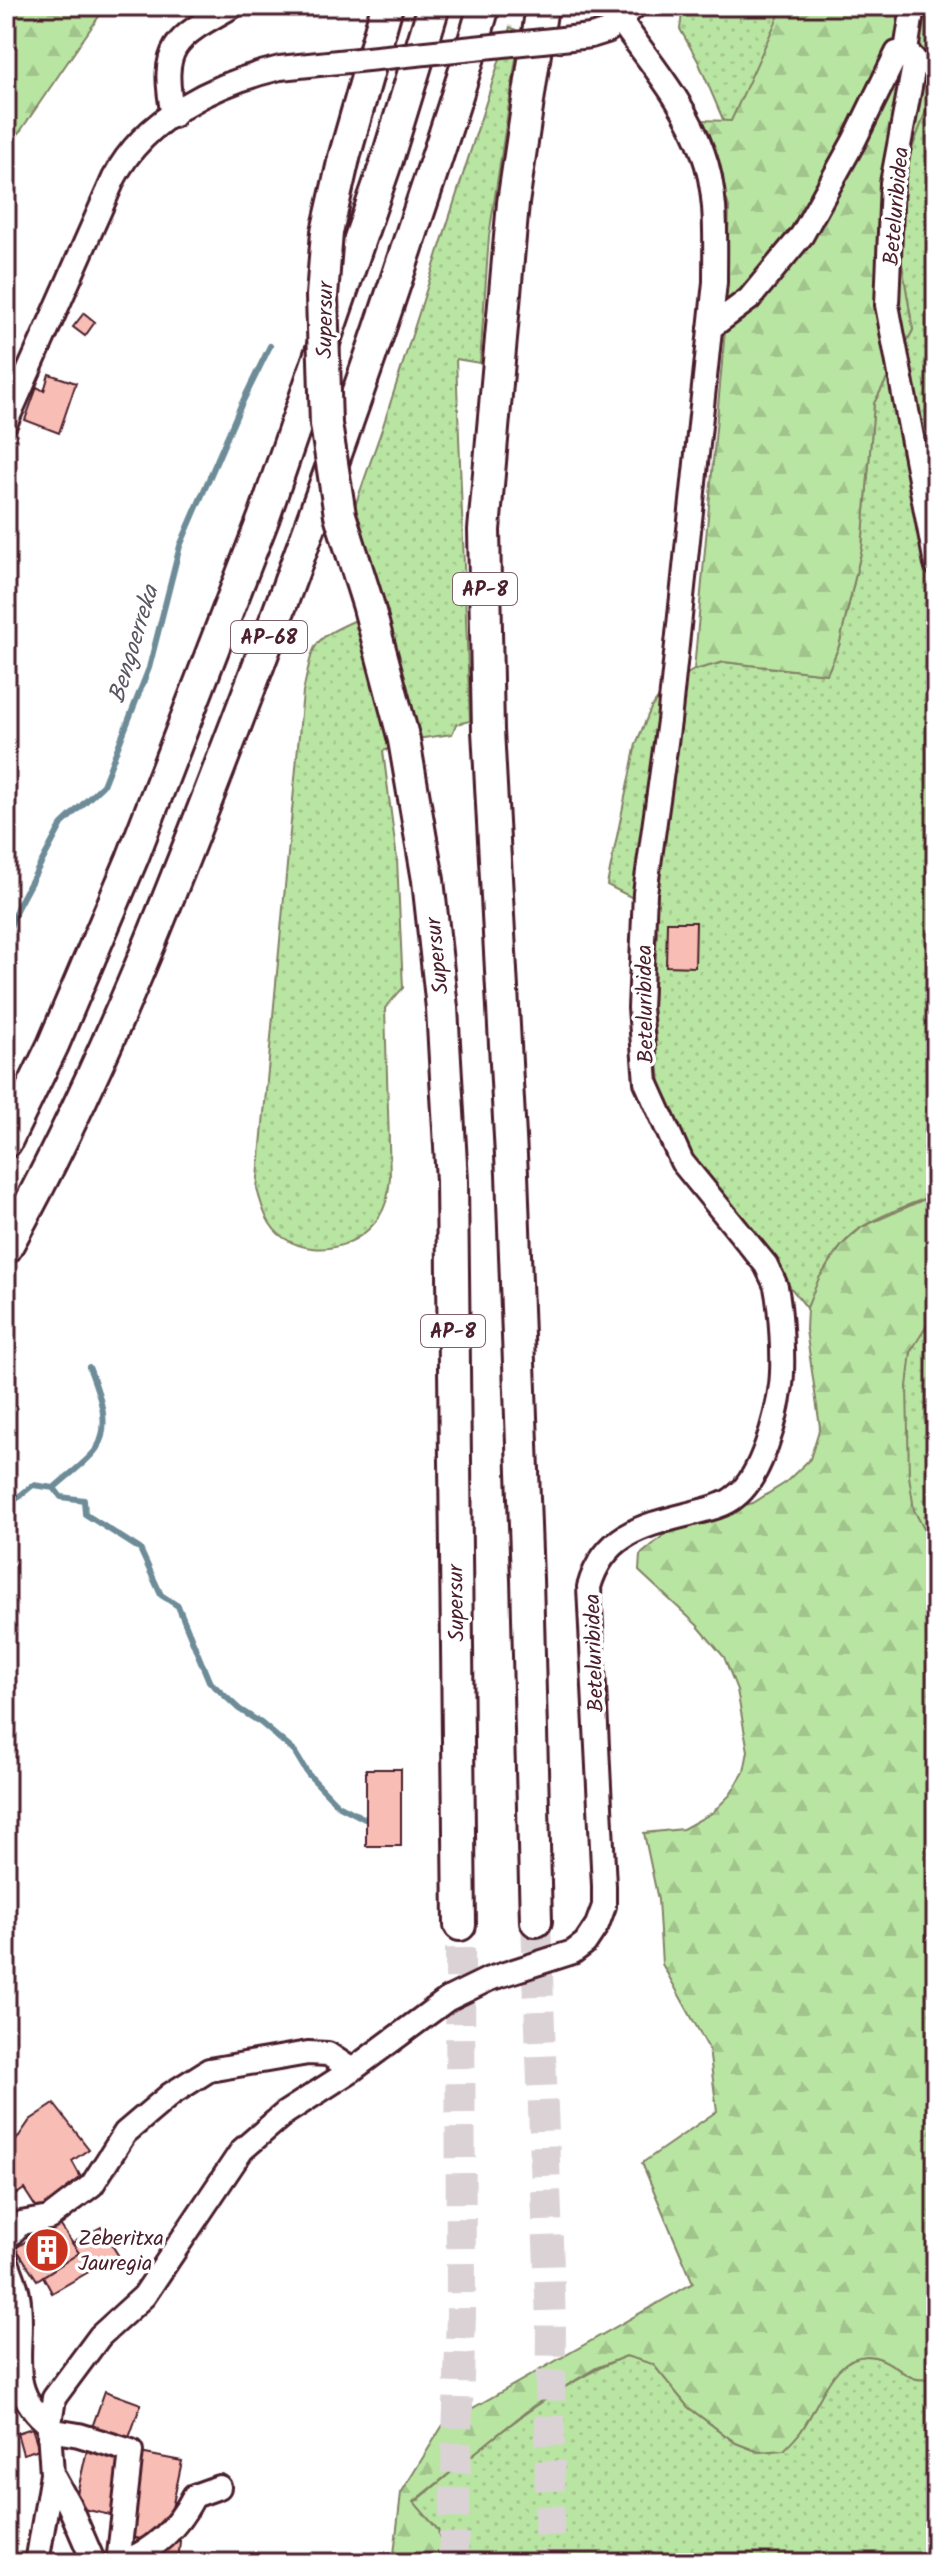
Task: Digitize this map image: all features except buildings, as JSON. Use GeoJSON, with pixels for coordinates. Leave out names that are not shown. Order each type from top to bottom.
{"type":"FeatureCollection","features":[{"type":"Feature","properties":{"kind":"highway","name":"Supersur"},"geometry":{"type":"LineString","coordinates":[[387,6],[344,158],[327,232],[322,296],[326,424],[340,515],[368,604],[404,740],[428,880],[442,1008],[452,1181],[460,1925]]}},
{"type":"Feature","properties":{"kind":"highway","name":"AP-68"},"geometry":{"type":"LineString","coordinates":[[6,1142],[53,1045],[127,872],[254,545],[386,163],[434,6]]}},
{"type":"Feature","properties":{"kind":"highway","name":"AP-68"},"geometry":{"type":"LineString","coordinates":[[6,1248],[93,1072],[148,945],[243,707],[343,439],[461,88],[484,6]]}},
{"type":"Feature","properties":{"kind":"highway","name":"AP-8"},"geometry":{"type":"LineString","coordinates":[[536,1921],[526,1548],[512,1174],[488,730],[484,530],[513,203],[542,6]]}},
{"type":"Feature","properties":{"kind":"street"},"geometry":{"type":"LineString","coordinates":[[173,116],[167,84],[169,55],[180,39],[233,6]]}},
{"type":"Feature","properties":{"kind":"street"},"geometry":{"type":"LineString","coordinates":[[906,51],[913,6]]}},
{"type":"Feature","properties":{"kind":"street"},"geometry":{"type":"LineString","coordinates":[[6,422],[119,168],[140,142],[173,116],[217,88],[245,76],[280,68],[591,36],[607,31],[628,13]]}},
{"type":"Feature","properties":{"kind":"street","name":"Beteluribidea"},"geometry":{"type":"LineString","coordinates":[[49,2428],[54,2398],[100,2336],[144,2296],[242,2150],[285,2113],[352,2070],[448,1999],[489,1979],[573,1952],[585,1943],[597,1925],[604,1906],[589,1587],[595,1566],[611,1546],[638,1528],[713,1508],[736,1496],[751,1478],[768,1441],[781,1383],[776,1285],[766,1265],[682,1162],[646,1082],[641,1023],[645,893],[669,721],[715,282],[715,216],[704,154],[688,119],[628,13]]}},
{"type":"Feature","properties":{"kind":"street","name":"Beteluribidea"},"geometry":{"type":"LineString","coordinates":[[710,328],[749,299],[802,235],[854,141],[889,66],[897,53],[906,51],[914,59],[892,183],[887,305],[936,564]]}},
{"type":"Feature","properties":{"kind":"street"},"geometry":{"type":"LineString","coordinates":[[6,2239],[21,2223],[49,2218],[92,2185],[125,2133],[171,2094],[209,2070],[308,2053],[328,2054],[352,2070]]}},
{"type":"Feature","properties":{"kind":"street"},"geometry":{"type":"LineString","coordinates":[[6,2259],[18,2296],[20,2386],[34,2414],[49,2428],[131,2451],[118,2563]]}},
{"type":"Feature","properties":{"kind":"street"},"geometry":{"type":"LineString","coordinates":[[37,2563],[52,2474],[49,2428]]}},
{"type":"Feature","properties":{"kind":"street"},"geometry":{"type":"LineString","coordinates":[[52,2474],[94,2563]]}},
{"type":"Feature","properties":{"kind":"street"},"geometry":{"type":"LineString","coordinates":[[118,2563],[154,2546],[184,2515],[194,2496],[219,2487]]}},
{"type":"Feature","properties":{"kind":"green space"},"geometry":{"type":"Polygon","coordinates":[[[6,6],[106,6],[6,152],[6,6]]]}},
{"type":"Feature","properties":{"kind":"green space"},"geometry":{"type":"Polygon","coordinates":[[[683,6],[822,6],[733,143],[698,61],[680,29],[683,6]]]}},
{"type":"Feature","properties":{"kind":"green space"},"geometry":{"type":"Polygon","coordinates":[[[783,6],[934,6],[934,89],[896,192],[897,235],[913,330],[874,403],[862,548],[839,646],[827,674],[724,662],[694,670],[725,330],[729,207],[700,120],[731,121],[783,6]]]}},
{"type":"Feature","properties":{"kind":"green space"},"geometry":{"type":"Polygon","coordinates":[[[934,6],[936,1194],[879,1217],[852,1234],[829,1263],[807,1308],[701,1176],[661,1095],[653,1005],[657,930],[641,902],[607,885],[636,744],[651,708],[667,686],[694,670],[724,662],[827,674],[839,646],[862,548],[874,403],[913,330],[897,235],[896,192],[934,89],[934,6]]]}},
{"type":"Feature","properties":{"kind":"green space"},"geometry":{"type":"Polygon","coordinates":[[[510,27],[520,32],[489,236],[480,363],[456,359],[470,721],[456,724],[452,734],[416,739],[383,751],[397,859],[403,988],[385,1008],[388,1192],[379,1216],[358,1238],[329,1248],[313,1248],[284,1238],[273,1228],[257,1189],[303,692],[312,653],[321,639],[356,620],[354,509],[510,27]]]}},
{"type":"Feature","properties":{"kind":"green space"},"geometry":{"type":"Polygon","coordinates":[[[936,1194],[936,1311],[911,1351],[907,1387],[909,1476],[914,1510],[924,1529],[936,1537],[936,2375],[927,2379],[912,2377],[875,2357],[849,2361],[829,2382],[801,2431],[786,2448],[759,2452],[736,2443],[688,2407],[653,2364],[626,2356],[596,2368],[533,2406],[414,2502],[438,2530],[445,2563],[393,2563],[401,2493],[443,2425],[693,2283],[642,2163],[717,2111],[709,2049],[662,1964],[658,1900],[644,1833],[683,1829],[712,1813],[730,1795],[744,1772],[748,1751],[737,1690],[724,1657],[697,1625],[639,1571],[640,1555],[664,1535],[696,1517],[753,1503],[785,1483],[810,1459],[820,1427],[806,1330],[807,1308],[819,1278],[843,1244],[862,1227],[936,1194]]]}},
{"type":"Feature","properties":{"kind":"green space"},"geometry":{"type":"Polygon","coordinates":[[[936,1311],[936,1537],[922,1525],[913,1509],[906,1431],[911,1353],[936,1311]]]}},
{"type":"Feature","properties":{"kind":"green space"},"geometry":{"type":"Polygon","coordinates":[[[626,2356],[653,2364],[688,2407],[736,2443],[759,2452],[784,2449],[793,2440],[808,2421],[829,2381],[849,2361],[861,2356],[875,2357],[912,2377],[927,2379],[936,2375],[936,2563],[445,2563],[438,2530],[414,2503],[515,2421],[568,2385],[626,2356]]]}},
{"type":"Feature","properties":{"kind":"waterway","name":"Bengoerreka"},"geometry":{"type":"LineString","coordinates":[[6,938],[17,908],[62,824],[103,785],[149,668],[180,546],[270,346]]}},
{"type":"Feature","properties":{"kind":"waterway"},"geometry":{"type":"LineString","coordinates":[[6,1507],[33,1485],[54,1488],[97,1448],[103,1418],[89,1367]]}},
{"type":"Feature","properties":{"kind":"waterway"},"geometry":{"type":"LineString","coordinates":[[54,1488],[61,1497],[84,1500],[85,1514],[140,1549],[161,1595],[178,1606],[209,1681],[239,1709],[294,1751],[308,1774],[338,1805],[365,1819]]}},
{"type":"Feature","properties":{"kind":"tunnel"},"geometry":{"type":"LineString","coordinates":[[536,1921],[551,2322],[549,2563]]}},
{"type":"Feature","properties":{"kind":"tunnel"},"geometry":{"type":"LineString","coordinates":[[453,2563],[461,2315],[460,1925]]}},
{"type":"Feature","properties":{"kind":"place","name":"Zeberitxa Jauregia"},"geometry":{"type":"Point","coordinates":[47,2250]}}]}
